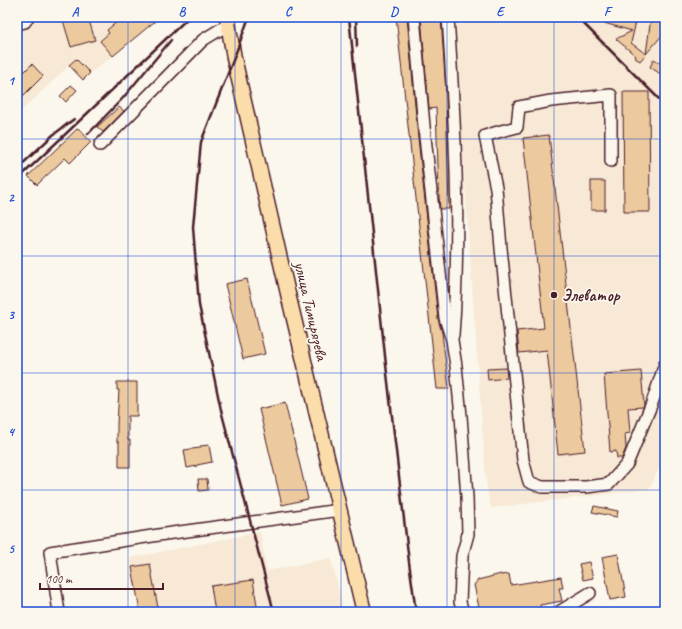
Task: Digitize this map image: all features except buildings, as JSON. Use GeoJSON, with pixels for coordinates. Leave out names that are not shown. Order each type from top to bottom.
{"type":"FeatureCollection","features":[{"type":"Feature","properties":{"kind":"main road","name":"улица Тимирязева"},"geometry":{"type":"LineString","coordinates":[[228,21],[234,58],[285,282],[364,612]]}},
{"type":"Feature","properties":{"kind":"street"},"geometry":{"type":"LineString","coordinates":[[17,24],[25,22],[28,17]]}},
{"type":"Feature","properties":{"kind":"street"},"geometry":{"type":"LineString","coordinates":[[414,17],[425,137],[445,318],[452,340],[461,416],[468,534],[462,556],[460,602],[463,612]]}},
{"type":"Feature","properties":{"kind":"street"},"geometry":{"type":"LineString","coordinates":[[448,17],[454,110],[457,240],[456,298],[452,340]]}},
{"type":"Feature","properties":{"kind":"street"},"geometry":{"type":"LineString","coordinates":[[100,145],[203,40],[228,21]]}},
{"type":"Feature","properties":{"kind":"street"},"geometry":{"type":"LineString","coordinates":[[611,161],[610,95],[551,101],[519,107],[517,127],[485,136],[496,188],[523,460],[529,482],[542,487],[586,487],[609,484],[627,464],[652,403],[665,364]]}},
{"type":"Feature","properties":{"kind":"street"},"geometry":{"type":"LineString","coordinates":[[59,612],[50,552],[165,534],[340,510]]}},
{"type":"Feature","properties":{"kind":"street"},"geometry":{"type":"LineString","coordinates":[[559,612],[590,593]]}},
{"type":"Feature","properties":{"kind":"shaded area"},"geometry":{"type":"Polygon","coordinates":[[[17,17],[160,17],[90,73],[76,59],[17,115],[17,17]]]}},
{"type":"Feature","properties":{"kind":"shaded area"},"geometry":{"type":"Polygon","coordinates":[[[453,17],[665,17],[665,456],[649,489],[491,508],[486,482],[453,17]]]}},
{"type":"Feature","properties":{"kind":"shaded area"},"geometry":{"type":"Polygon","coordinates":[[[260,532],[267,571],[331,558],[344,612],[139,612],[130,558],[260,532]]]}},
{"type":"Feature","properties":{"kind":"railway"},"geometry":{"type":"LineString","coordinates":[[17,180],[189,17]]}},
{"type":"Feature","properties":{"kind":"railway"},"geometry":{"type":"LineString","coordinates":[[249,17],[201,142],[193,227],[199,305],[221,410],[274,612]]}},
{"type":"Feature","properties":{"kind":"railway"},"geometry":{"type":"LineString","coordinates":[[349,17],[386,365],[416,612]]}},
{"type":"Feature","properties":{"kind":"railway"},"geometry":{"type":"LineString","coordinates":[[356,17],[357,46]]}},
{"type":"Feature","properties":{"kind":"railway"},"geometry":{"type":"LineString","coordinates":[[577,17],[665,105]]}},
{"type":"Feature","properties":{"kind":"railway"},"geometry":{"type":"LineString","coordinates":[[88,134],[123,98],[171,40]]}},
{"type":"Feature","properties":{"kind":"railway"},"geometry":{"type":"LineString","coordinates":[[17,169],[53,135],[74,119]]}},
{"type":"Feature","properties":{"kind":"place","name":"Элеватор"},"geometry":{"type":"Point","coordinates":[554,295]}}]}
